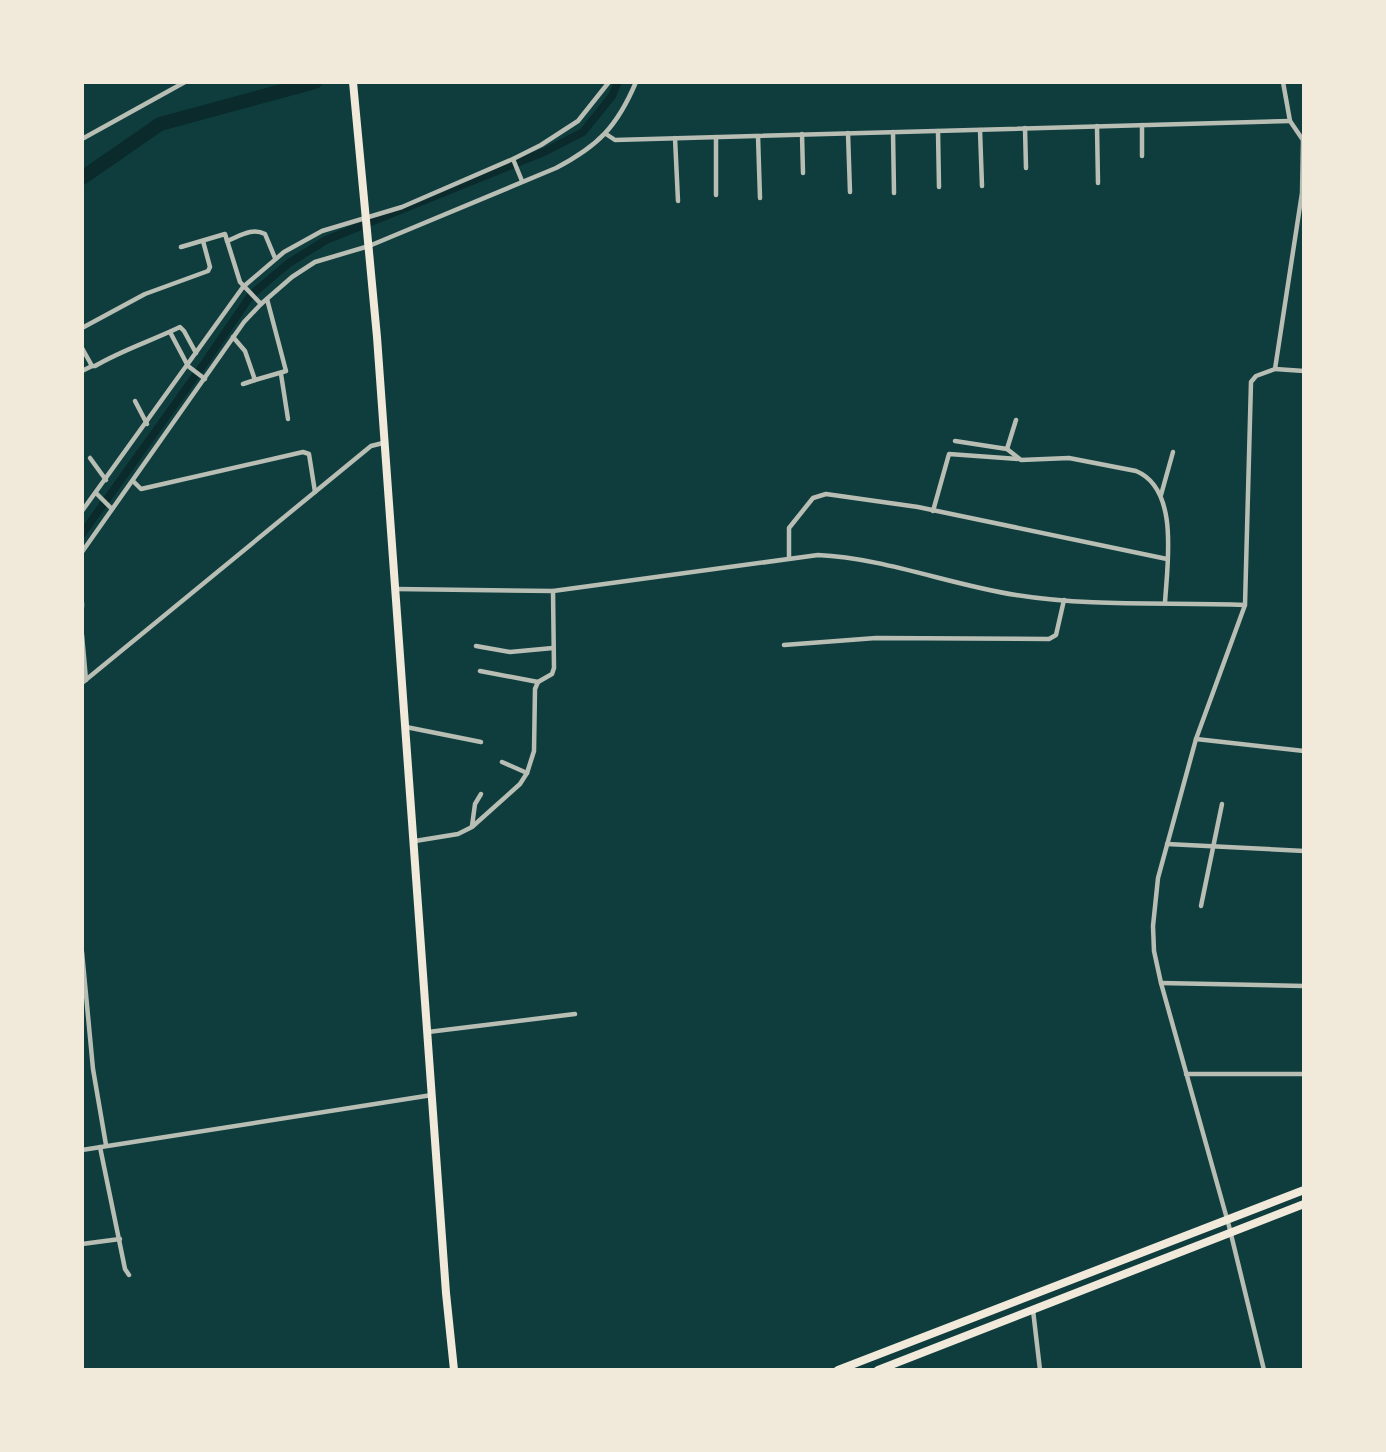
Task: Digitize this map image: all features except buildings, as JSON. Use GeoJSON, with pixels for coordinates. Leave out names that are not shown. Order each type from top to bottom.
{"type":"FeatureCollection","features":[{"type":"Feature","properties":{"kind":"highway"},"geometry":{"type":"LineString","coordinates":[[354,82],[454,1370]]}},
{"type":"Feature","properties":{"kind":"highway"},"geometry":{"type":"LineString","coordinates":[[838,1370],[1304,1190]]}},
{"type":"Feature","properties":{"kind":"highway"},"geometry":{"type":"LineString","coordinates":[[878,1370],[1304,1204]]}},
{"type":"Feature","properties":{"kind":"street"},"geometry":{"type":"LineString","coordinates":[[82,139],[185,82]]}},
{"type":"Feature","properties":{"kind":"street"},"geometry":{"type":"LineString","coordinates":[[83,506],[98,495],[106,480],[244,288],[275,258],[322,231],[402,207],[513,161],[579,121],[609,82]]}},
{"type":"Feature","properties":{"kind":"street"},"geometry":{"type":"LineString","coordinates":[[82,552],[233,337],[261,304],[292,277],[315,262],[368,243],[521,179],[556,168],[585,152],[606,134],[628,101],[636,82]]}},
{"type":"Feature","properties":{"kind":"street"},"geometry":{"type":"LineString","coordinates":[[1275,369],[1302,193],[1303,140],[1290,121],[1283,82]]}},
{"type":"Feature","properties":{"kind":"street"},"geometry":{"type":"LineString","coordinates":[[606,134],[615,140],[1290,121]]}},
{"type":"Feature","properties":{"kind":"street"},"geometry":{"type":"LineString","coordinates":[[1142,125],[1142,156]]}},
{"type":"Feature","properties":{"kind":"street"},"geometry":{"type":"LineString","coordinates":[[1097,126],[1098,183]]}},
{"type":"Feature","properties":{"kind":"street"},"geometry":{"type":"LineString","coordinates":[[1025,128],[1026,168]]}},
{"type":"Feature","properties":{"kind":"street"},"geometry":{"type":"LineString","coordinates":[[980,130],[982,186]]}},
{"type":"Feature","properties":{"kind":"street"},"geometry":{"type":"LineString","coordinates":[[938,131],[939,187]]}},
{"type":"Feature","properties":{"kind":"street"},"geometry":{"type":"LineString","coordinates":[[893,132],[894,193]]}},
{"type":"Feature","properties":{"kind":"street"},"geometry":{"type":"LineString","coordinates":[[848,133],[850,192]]}},
{"type":"Feature","properties":{"kind":"street"},"geometry":{"type":"LineString","coordinates":[[802,134],[803,173]]}},
{"type":"Feature","properties":{"kind":"street"},"geometry":{"type":"LineString","coordinates":[[758,136],[760,198]]}},
{"type":"Feature","properties":{"kind":"street"},"geometry":{"type":"LineString","coordinates":[[716,137],[716,195]]}},
{"type":"Feature","properties":{"kind":"street"},"geometry":{"type":"LineString","coordinates":[[675,138],[678,201]]}},
{"type":"Feature","properties":{"kind":"street"},"geometry":{"type":"LineString","coordinates":[[513,161],[521,179]]}},
{"type":"Feature","properties":{"kind":"street"},"geometry":{"type":"LineString","coordinates":[[227,241],[251,231],[265,233],[275,258]]}},
{"type":"Feature","properties":{"kind":"street"},"geometry":{"type":"LineString","coordinates":[[181,247],[222,233],[226,235],[230,255],[244,288],[261,304]]}},
{"type":"Feature","properties":{"kind":"street"},"geometry":{"type":"LineString","coordinates":[[82,328],[145,294],[208,271],[210,267],[204,241]]}},
{"type":"Feature","properties":{"kind":"street"},"geometry":{"type":"LineString","coordinates":[[243,384],[281,374],[287,368],[267,299]]}},
{"type":"Feature","properties":{"kind":"street"},"geometry":{"type":"LineString","coordinates":[[82,371],[120,352],[181,328],[196,353]]}},
{"type":"Feature","properties":{"kind":"street"},"geometry":{"type":"LineString","coordinates":[[170,332],[189,367],[204,378]]}},
{"type":"Feature","properties":{"kind":"street"},"geometry":{"type":"LineString","coordinates":[[233,337],[245,351],[254,380]]}},
{"type":"Feature","properties":{"kind":"street"},"geometry":{"type":"LineString","coordinates":[[82,348],[92,366]]}},
{"type":"Feature","properties":{"kind":"street"},"geometry":{"type":"LineString","coordinates":[[1264,1370],[1231,1232],[1161,983],[1154,951],[1153,926],[1158,878],[1196,739],[1245,605],[1251,382],[1256,376],[1275,369],[1304,371]]}},
{"type":"Feature","properties":{"kind":"street"},"geometry":{"type":"LineString","coordinates":[[281,374],[288,419]]}},
{"type":"Feature","properties":{"kind":"street"},"geometry":{"type":"LineString","coordinates":[[135,401],[147,424]]}},
{"type":"Feature","properties":{"kind":"street"},"geometry":{"type":"LineString","coordinates":[[1007,449],[1016,419]]}},
{"type":"Feature","properties":{"kind":"street"},"geometry":{"type":"LineString","coordinates":[[955,441],[1007,449],[1021,460]]}},
{"type":"Feature","properties":{"kind":"street"},"geometry":{"type":"LineString","coordinates":[[84,682],[372,446],[384,443]]}},
{"type":"Feature","properties":{"kind":"street"},"geometry":{"type":"LineString","coordinates":[[133,481],[141,489],[303,452],[309,454],[315,492]]}},
{"type":"Feature","properties":{"kind":"street"},"geometry":{"type":"LineString","coordinates":[[1161,496],[1173,452]]}},
{"type":"Feature","properties":{"kind":"street"},"geometry":{"type":"LineString","coordinates":[[933,511],[947,455],[951,454],[1021,460],[1069,458],[1136,471],[1149,480],[1161,496],[1167,520],[1165,603]]}},
{"type":"Feature","properties":{"kind":"street"},"geometry":{"type":"LineString","coordinates":[[90,458],[106,480]]}},
{"type":"Feature","properties":{"kind":"street"},"geometry":{"type":"LineString","coordinates":[[98,495],[111,508]]}},
{"type":"Feature","properties":{"kind":"street"},"geometry":{"type":"LineString","coordinates":[[789,558],[789,528],[813,498],[819,495],[901,504],[1167,559]]}},
{"type":"Feature","properties":{"kind":"street"},"geometry":{"type":"LineString","coordinates":[[395,589],[553,590],[818,555],[851,558],[976,589],[1064,600],[1245,605]]}},
{"type":"Feature","properties":{"kind":"street"},"geometry":{"type":"LineString","coordinates":[[415,841],[458,834],[472,827],[520,784],[527,773],[534,751],[535,689],[538,682],[554,671],[553,590]]}},
{"type":"Feature","properties":{"kind":"street"},"geometry":{"type":"LineString","coordinates":[[785,645],[876,638],[1049,639],[1056,635],[1064,600]]}},
{"type":"Feature","properties":{"kind":"street"},"geometry":{"type":"LineString","coordinates":[[82,635],[84,682]]}},
{"type":"Feature","properties":{"kind":"street"},"geometry":{"type":"LineString","coordinates":[[476,646],[510,652],[554,648]]}},
{"type":"Feature","properties":{"kind":"street"},"geometry":{"type":"LineString","coordinates":[[480,671],[538,682]]}},
{"type":"Feature","properties":{"kind":"street"},"geometry":{"type":"LineString","coordinates":[[406,727],[481,743]]}},
{"type":"Feature","properties":{"kind":"street"},"geometry":{"type":"LineString","coordinates":[[1196,739],[1304,751]]}},
{"type":"Feature","properties":{"kind":"street"},"geometry":{"type":"LineString","coordinates":[[502,762],[527,773]]}},
{"type":"Feature","properties":{"kind":"street"},"geometry":{"type":"LineString","coordinates":[[472,827],[475,804],[481,794]]}},
{"type":"Feature","properties":{"kind":"street"},"geometry":{"type":"LineString","coordinates":[[1201,906],[1222,804]]}},
{"type":"Feature","properties":{"kind":"street"},"geometry":{"type":"LineString","coordinates":[[1167,844],[1304,851]]}},
{"type":"Feature","properties":{"kind":"street"},"geometry":{"type":"LineString","coordinates":[[82,952],[103,1146],[125,1269],[129,1275]]}},
{"type":"Feature","properties":{"kind":"street"},"geometry":{"type":"LineString","coordinates":[[1161,983],[1304,986]]}},
{"type":"Feature","properties":{"kind":"street"},"geometry":{"type":"LineString","coordinates":[[428,1032],[575,1014]]}},
{"type":"Feature","properties":{"kind":"street"},"geometry":{"type":"LineString","coordinates":[[1185,1074],[1304,1074]]}},
{"type":"Feature","properties":{"kind":"street"},"geometry":{"type":"LineString","coordinates":[[82,1150],[433,1094]]}},
{"type":"Feature","properties":{"kind":"street"},"geometry":{"type":"LineString","coordinates":[[82,1244],[120,1239]]}},
{"type":"Feature","properties":{"kind":"street"},"geometry":{"type":"LineString","coordinates":[[1033,1309],[1040,1370]]}},
{"type":"Feature","properties":{"kind":"waterway"},"geometry":{"type":"LineString","coordinates":[[82,178],[160,124],[315,82]]}},
{"type":"Feature","properties":{"kind":"waterway"},"geometry":{"type":"LineString","coordinates":[[82,534],[251,295],[289,263],[326,240],[544,152],[583,132],[612,96],[618,82]]}}]}
